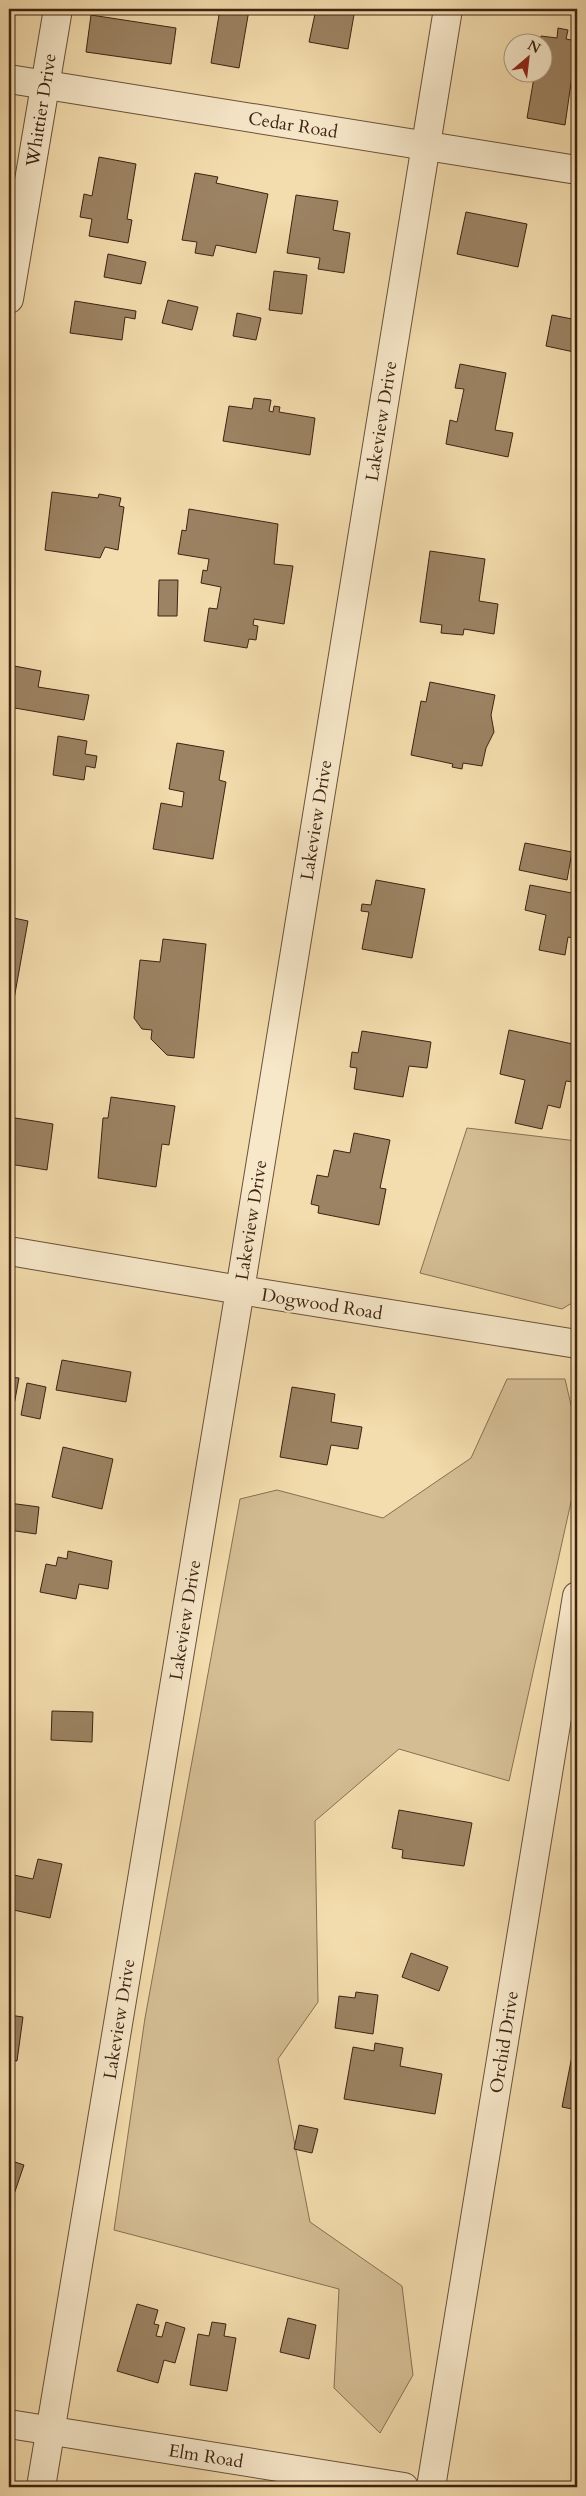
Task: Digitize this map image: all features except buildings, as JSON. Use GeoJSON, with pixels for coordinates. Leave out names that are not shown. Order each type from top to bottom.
{"type":"FeatureCollection","features":[{"type":"Feature","properties":{"kind":"street","name":"Whittier Drive"},"geometry":{"type":"LineString","coordinates":[[9,299],[58,9]]}},
{"type":"Feature","properties":{"kind":"street","name":"Lakeview Drive"},"geometry":{"type":"LineString","coordinates":[[41,2487],[240,1290],[448,9]]}},
{"type":"Feature","properties":{"kind":"street","name":"Cedar Road"},"geometry":{"type":"LineString","coordinates":[[9,79],[577,170]]}},
{"type":"Feature","properties":{"kind":"street","name":"Dogwood Road"},"geometry":{"type":"LineString","coordinates":[[9,1251],[577,1344]]}},
{"type":"Feature","properties":{"kind":"street","name":"Orchid Drive"},"geometry":{"type":"LineString","coordinates":[[431,2487],[577,1596]]}},
{"type":"Feature","properties":{"kind":"street","name":"Elm Road"},"geometry":{"type":"LineString","coordinates":[[9,2424],[404,2487]]}},
{"type":"Feature","properties":{"kind":"shaded area"},"geometry":{"type":"Polygon","coordinates":[[[467,1128],[577,1141],[577,1300],[562,1309],[420,1273],[467,1128]]]}},
{"type":"Feature","properties":{"kind":"shaded area"},"geometry":{"type":"Polygon","coordinates":[[[507,1379],[565,1379],[577,1431],[577,1475],[509,1781],[399,1749],[315,1821],[318,2002],[278,2059],[310,2222],[402,2286],[413,2375],[380,2433],[334,2388],[339,2289],[114,2230],[145,2018],[240,1499],[277,1490],[383,1518],[471,1458],[507,1379]]]}}]}
